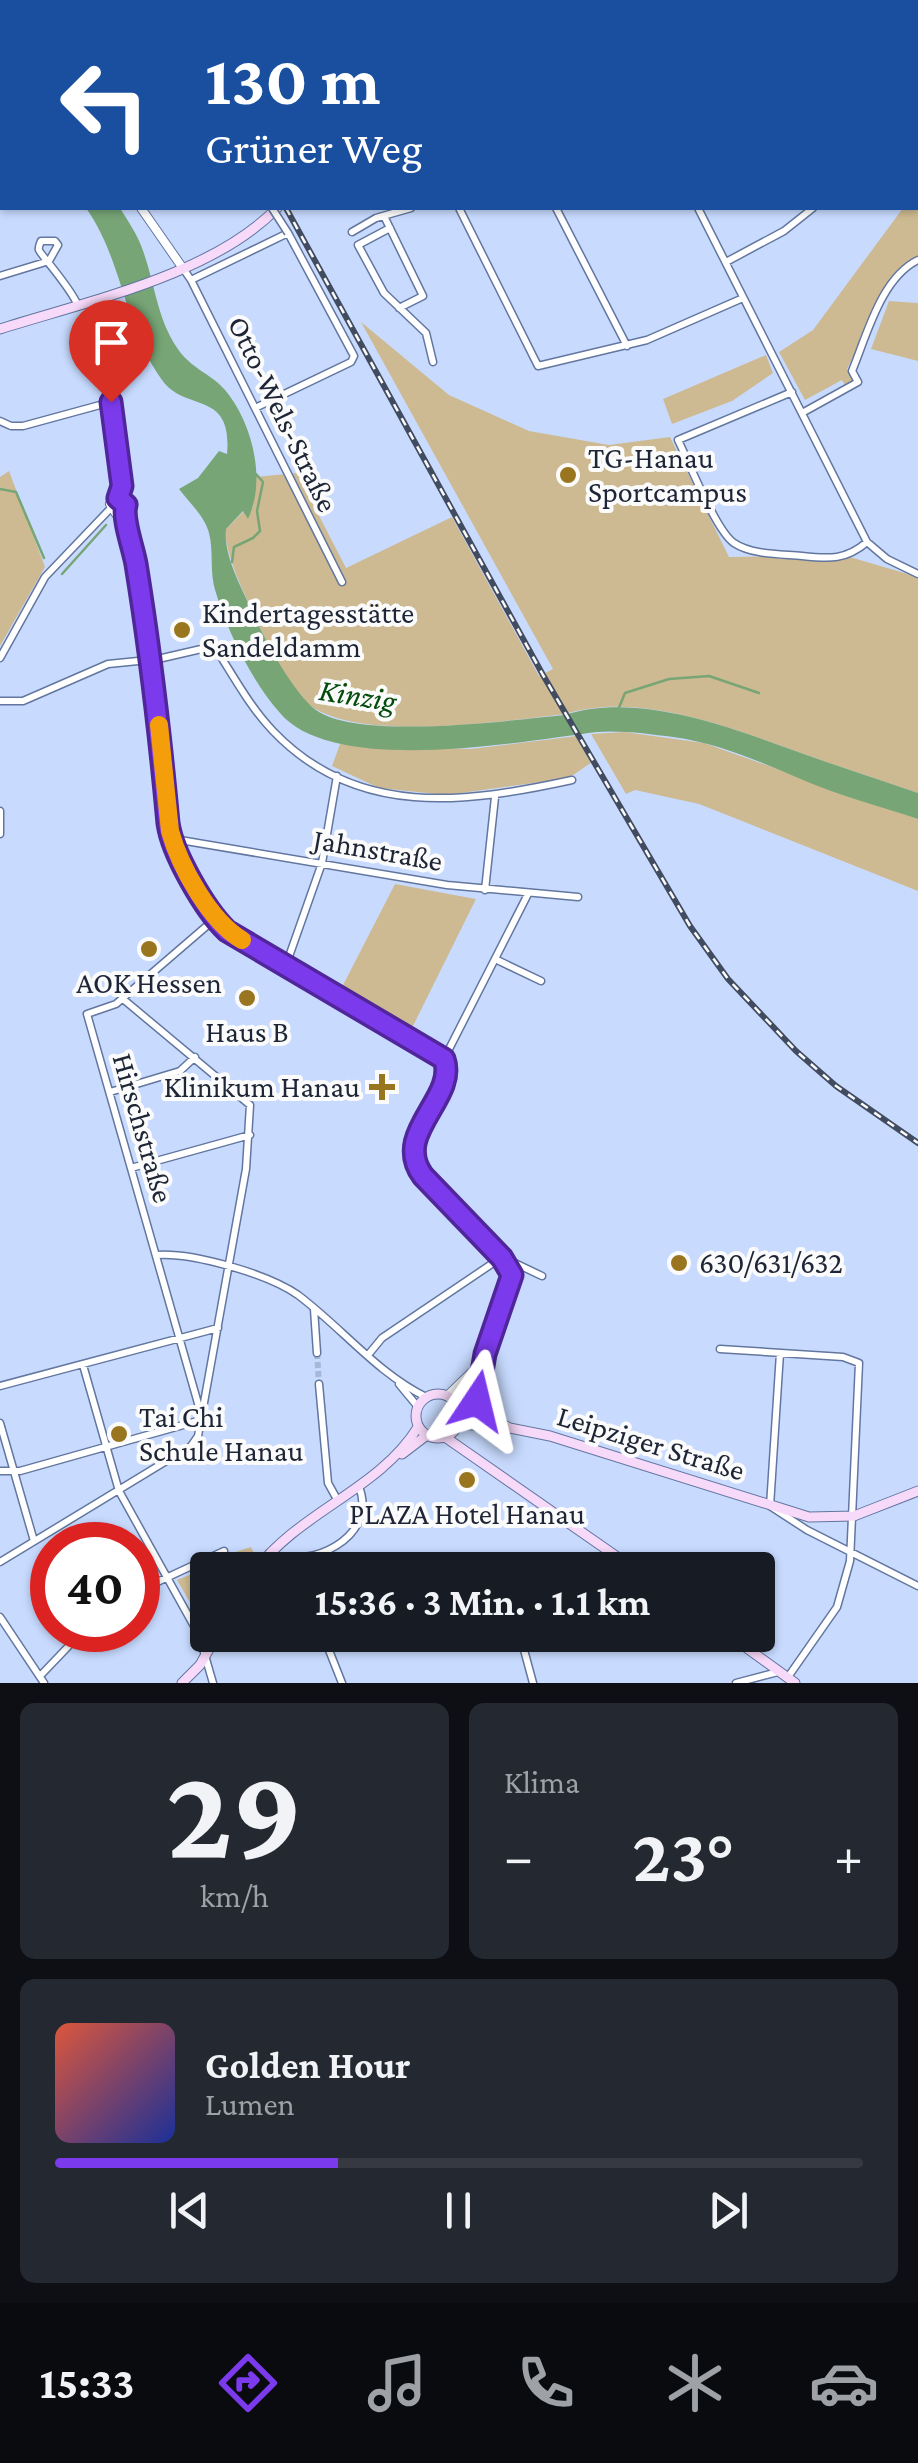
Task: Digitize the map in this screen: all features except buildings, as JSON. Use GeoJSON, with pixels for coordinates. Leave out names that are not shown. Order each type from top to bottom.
{"type":"FeatureCollection","features":[{"type":"Feature","properties":{"kind":"main road"},"geometry":{"type":"LineString","coordinates":[[0,329],[116,294],[182,267],[236,242],[273,210]]}},
{"type":"Feature","properties":{"kind":"main road"},"geometry":{"type":"LineString","coordinates":[[391,1460],[418,1427],[418,1407],[426,1397],[438,1394],[466,1416],[508,1427]]}},
{"type":"Feature","properties":{"kind":"main road"},"geometry":{"type":"LineString","coordinates":[[454,1403],[452,1431],[473,1456],[610,1552]]}},
{"type":"Feature","properties":{"kind":"main road"},"geometry":{"type":"LineString","coordinates":[[418,1427],[427,1435]]}},
{"type":"Feature","properties":{"kind":"main road","name":"Leipziger Straße"},"geometry":{"type":"LineString","coordinates":[[452,1431],[508,1427],[594,1449],[810,1517],[854,1516],[918,1491]]}},
{"type":"Feature","properties":{"kind":"main road"},"geometry":{"type":"LineString","coordinates":[[272,1552],[427,1435],[452,1431]]}},
{"type":"Feature","properties":{"kind":"main road"},"geometry":{"type":"LineString","coordinates":[[182,1683],[208,1652]]}},
{"type":"Feature","properties":{"kind":"main road"},"geometry":{"type":"LineString","coordinates":[[752,1652],[788,1677]]}},
{"type":"Feature","properties":{"kind":"street"},"geometry":{"type":"LineString","coordinates":[[142,210],[182,267]]}},
{"type":"Feature","properties":{"kind":"street"},"geometry":{"type":"LineString","coordinates":[[255,408],[354,359],[276,210]]}},
{"type":"Feature","properties":{"kind":"street"},"geometry":{"type":"LineString","coordinates":[[352,232],[404,210]]}},
{"type":"Feature","properties":{"kind":"street"},"geometry":{"type":"LineString","coordinates":[[460,210],[538,366],[627,346],[744,298]]}},
{"type":"Feature","properties":{"kind":"street"},"geometry":{"type":"LineString","coordinates":[[557,210],[627,346]]}},
{"type":"Feature","properties":{"kind":"street"},"geometry":{"type":"LineString","coordinates":[[699,210],[867,542],[887,559],[918,574]]}},
{"type":"Feature","properties":{"kind":"street"},"geometry":{"type":"LineString","coordinates":[[726,262],[784,231],[810,210]]}},
{"type":"Feature","properties":{"kind":"street"},"geometry":{"type":"LineString","coordinates":[[384,216],[423,296],[399,308]]}},
{"type":"Feature","properties":{"kind":"street"},"geometry":{"type":"LineString","coordinates":[[390,228],[358,245],[384,293],[426,333],[433,362]]}},
{"type":"Feature","properties":{"kind":"street"},"geometry":{"type":"LineString","coordinates":[[191,280],[288,232]]}},
{"type":"Feature","properties":{"kind":"street"},"geometry":{"type":"LineString","coordinates":[[802,413],[858,382],[852,371],[891,284],[902,270],[918,260]]}},
{"type":"Feature","properties":{"kind":"street"},"geometry":{"type":"LineString","coordinates":[[0,276],[49,261],[70,288],[78,306]]}},
{"type":"Feature","properties":{"kind":"street","name":"Otto-Wels-Straße"},"geometry":{"type":"LineString","coordinates":[[182,267],[342,582]]}},
{"type":"Feature","properties":{"kind":"street"},"geometry":{"type":"LineString","coordinates":[[0,658],[45,577],[110,509],[122,486],[96,300]]}},
{"type":"Feature","properties":{"kind":"street"},"geometry":{"type":"LineString","coordinates":[[792,392],[678,440],[720,526],[734,543],[757,552],[832,558],[849,556],[867,542]]}},
{"type":"Feature","properties":{"kind":"street"},"geometry":{"type":"LineString","coordinates":[[0,421],[23,426],[111,402]]}},
{"type":"Feature","properties":{"kind":"street"},"geometry":{"type":"LineString","coordinates":[[118,498],[126,505],[124,512],[132,538],[152,660],[172,838],[216,918],[229,932],[444,1059]]}},
{"type":"Feature","properties":{"kind":"street"},"geometry":{"type":"LineString","coordinates":[[110,509],[116,514],[124,512]]}},
{"type":"Feature","properties":{"kind":"street"},"geometry":{"type":"LineString","coordinates":[[0,700],[23,700],[108,664],[214,648],[253,708],[280,738],[304,758],[373,790],[442,799],[495,796],[572,780]]}},
{"type":"Feature","properties":{"kind":"street"},"geometry":{"type":"LineString","coordinates":[[286,965],[322,863],[337,776]]}},
{"type":"Feature","properties":{"kind":"street"},"geometry":{"type":"LineString","coordinates":[[485,890],[495,796]]}},
{"type":"Feature","properties":{"kind":"street"},"geometry":{"type":"LineString","coordinates":[[0,811],[0,834]]}},
{"type":"Feature","properties":{"kind":"street","name":"Jahnstraße"},"geometry":{"type":"LineString","coordinates":[[172,838],[485,890],[578,898]]}},
{"type":"Feature","properties":{"kind":"street"},"geometry":{"type":"LineString","coordinates":[[508,1427],[480,1411],[478,1395],[485,1354],[512,1272],[423,1176],[412,1148],[446,1074],[444,1059],[528,894]]}},
{"type":"Feature","properties":{"kind":"street"},"geometry":{"type":"LineString","coordinates":[[66,1522],[191,1446],[201,1418],[250,1135],[248,1102],[123,998],[216,918]]}},
{"type":"Feature","properties":{"kind":"street"},"geometry":{"type":"LineString","coordinates":[[495,959],[541,982]]}},
{"type":"Feature","properties":{"kind":"street","name":"Hirschstraße"},"geometry":{"type":"LineString","coordinates":[[123,998],[87,1014],[201,1418]]}},
{"type":"Feature","properties":{"kind":"street"},"geometry":{"type":"LineString","coordinates":[[110,1092],[176,1072],[194,1057]]}},
{"type":"Feature","properties":{"kind":"street"},"geometry":{"type":"LineString","coordinates":[[131,1168],[250,1135]]}},
{"type":"Feature","properties":{"kind":"street"},"geometry":{"type":"LineString","coordinates":[[156,1255],[230,1266],[292,1291],[395,1379],[418,1407]]}},
{"type":"Feature","properties":{"kind":"street"},"geometry":{"type":"LineString","coordinates":[[502,1258],[542,1276]]}},
{"type":"Feature","properties":{"kind":"street"},"geometry":{"type":"LineString","coordinates":[[368,1355],[382,1338],[502,1258]]}},
{"type":"Feature","properties":{"kind":"street"},"geometry":{"type":"LineString","coordinates":[[314,1308],[317,1353]]}},
{"type":"Feature","properties":{"kind":"street"},"geometry":{"type":"LineString","coordinates":[[0,1386],[218,1328]]}},
{"type":"Feature","properties":{"kind":"street"},"geometry":{"type":"LineString","coordinates":[[720,1349],[854,1359],[859,1363],[860,1376],[851,1551],[837,1607],[788,1677],[736,1683]]}},
{"type":"Feature","properties":{"kind":"street"},"geometry":{"type":"LineString","coordinates":[[770,1506],[780,1353]]}},
{"type":"Feature","properties":{"kind":"street"},"geometry":{"type":"LineString","coordinates":[[454,1403],[485,1354]]}},
{"type":"Feature","properties":{"kind":"street"},"geometry":{"type":"LineString","coordinates":[[83,1364],[119,1491],[200,1635],[213,1683]]}},
{"type":"Feature","properties":{"kind":"street"},"geometry":{"type":"LineString","coordinates":[[395,1379],[426,1397]]}},
{"type":"Feature","properties":{"kind":"street"},"geometry":{"type":"LineString","coordinates":[[319,1384],[327,1478],[338,1501]]}},
{"type":"Feature","properties":{"kind":"street"},"geometry":{"type":"LineString","coordinates":[[0,1471],[14,1471],[201,1418]]}},
{"type":"Feature","properties":{"kind":"street"},"geometry":{"type":"LineString","coordinates":[[0,1423],[30,1527]]}},
{"type":"Feature","properties":{"kind":"street"},"geometry":{"type":"LineString","coordinates":[[317,1552],[336,1546],[353,1533],[363,1514],[358,1486]]}},
{"type":"Feature","properties":{"kind":"street","name":"Leipziger Straße"},"geometry":{"type":"LineString","coordinates":[[770,1506],[807,1530],[918,1586]]}},
{"type":"Feature","properties":{"kind":"street"},"geometry":{"type":"LineString","coordinates":[[807,1530],[810,1517]]}},
{"type":"Feature","properties":{"kind":"street"},"geometry":{"type":"LineString","coordinates":[[0,1562],[30,1543]]}},
{"type":"Feature","properties":{"kind":"street"},"geometry":{"type":"LineString","coordinates":[[160,1581],[191,1563],[224,1551]]}},
{"type":"Feature","properties":{"kind":"street"},"geometry":{"type":"LineString","coordinates":[[0,1616],[42,1680],[66,1652]]}},
{"type":"Feature","properties":{"kind":"street"},"geometry":{"type":"LineString","coordinates":[[330,1652],[342,1683]]}},
{"type":"Feature","properties":{"kind":"street"},"geometry":{"type":"LineString","coordinates":[[525,1652],[533,1683]]}},
{"type":"Feature","properties":{"kind":"shaded area"},"geometry":{"type":"Polygon","coordinates":[[[87,210],[121,210],[142,248],[170,336],[184,357],[229,395],[245,423],[254,455],[256,488],[248,519],[243,511],[226,529],[228,550],[272,652],[316,710],[365,725],[399,727],[509,721],[595,709],[659,711],[724,726],[918,793],[918,819],[831,791],[723,748],[673,737],[606,732],[478,747],[385,750],[342,744],[306,733],[280,713],[242,656],[214,585],[207,527],[179,489],[198,478],[219,451],[227,454],[223,420],[215,411],[172,390],[162,380],[139,337],[98,228],[87,210]]]}},
{"type":"Feature","properties":{"kind":"shaded area"},"geometry":{"type":"Polygon","coordinates":[[[902,210],[918,210],[918,257],[891,277],[847,369],[853,381],[845,385],[842,380],[805,400],[779,352],[813,330],[902,210]]]}},
{"type":"Feature","properties":{"kind":"shaded area"},"geometry":{"type":"Polygon","coordinates":[[[889,301],[918,303],[918,361],[871,349],[889,301]]]}},
{"type":"Feature","properties":{"kind":"shaded area"},"geometry":{"type":"Polygon","coordinates":[[[361,322],[449,395],[529,431],[609,445],[670,437],[729,557],[843,555],[918,577],[918,793],[724,726],[659,711],[595,708],[469,724],[394,726],[330,716],[307,703],[264,637],[229,552],[225,530],[244,511],[248,518],[255,477],[297,473],[346,568],[452,517],[539,676],[553,669],[361,322]]]}},
{"type":"Feature","properties":{"kind":"shaded area"},"geometry":{"type":"Polygon","coordinates":[[[766,355],[773,373],[732,401],[672,424],[663,399],[766,355]]]}},
{"type":"Feature","properties":{"kind":"shaded area"},"geometry":{"type":"Polygon","coordinates":[[[9,471],[45,567],[0,646],[0,477],[9,471]]]}},
{"type":"Feature","properties":{"kind":"shaded area"},"geometry":{"type":"Polygon","coordinates":[[[624,732],[704,743],[918,819],[918,891],[699,804],[635,790],[626,794],[591,734],[624,732]]]}},
{"type":"Feature","properties":{"kind":"shaded area"},"geometry":{"type":"Polygon","coordinates":[[[577,736],[592,762],[569,778],[446,795],[379,788],[332,766],[340,744],[471,749],[577,736]]]}},
{"type":"Feature","properties":{"kind":"shaded area"},"geometry":{"type":"Polygon","coordinates":[[[395,884],[476,899],[411,1030],[341,989],[395,884]]]}},
{"type":"Feature","properties":{"kind":"shaded area"},"geometry":{"type":"Polygon","coordinates":[[[190,1575],[190,1602],[177,1580],[190,1575]]]}},
{"type":"Feature","properties":{"kind":"waterway"},"geometry":{"type":"LineString","coordinates":[[232,562],[234,547],[260,531],[257,511],[263,482],[256,474],[255,477]]}},
{"type":"Feature","properties":{"kind":"waterway"},"geometry":{"type":"LineString","coordinates":[[0,489],[16,492],[44,558]]}},
{"type":"Feature","properties":{"kind":"waterway"},"geometry":{"type":"LineString","coordinates":[[62,574],[106,525]]}},
{"type":"Feature","properties":{"kind":"waterway"},"geometry":{"type":"LineString","coordinates":[[618,710],[625,693],[669,679],[709,676],[759,693]]}},
{"type":"Feature","properties":{"kind":"tunnel"},"geometry":{"type":"LineString","coordinates":[[317,1353],[319,1384]]}},
{"type":"Feature","properties":{"kind":"railway"},"geometry":{"type":"LineString","coordinates":[[287,210],[543,675],[690,926],[728,979],[796,1051],[836,1086],[918,1143]]}},
{"type":"Feature","properties":{"kind":"slow traffic"},"geometry":{"type":"LineString","coordinates":[[159,725],[175,847],[218,922],[242,940]]}},
{"type":"Feature","properties":{"kind":"place","name":"TG-Hanau Sportcampus"},"geometry":{"type":"Point","coordinates":[568,475]}},
{"type":"Feature","properties":{"kind":"place","name":"Kindertagesstätte Sandeldamm"},"geometry":{"type":"Point","coordinates":[182,630]}},
{"type":"Feature","properties":{"kind":"place","name":"AOK Hessen"},"geometry":{"type":"Point","coordinates":[149,949]}},
{"type":"Feature","properties":{"kind":"place","name":"Haus B"},"geometry":{"type":"Point","coordinates":[247,998]}},
{"type":"Feature","properties":{"kind":"place","name":"Klinikum Hanau"},"geometry":{"type":"Point","coordinates":[382,1087]}},
{"type":"Feature","properties":{"kind":"place","name":"630/631/632"},"geometry":{"type":"Point","coordinates":[679,1263]}},
{"type":"Feature","properties":{"kind":"place","name":"Tai Chi Schule Hanau"},"geometry":{"type":"Point","coordinates":[119,1434]}},
{"type":"Feature","properties":{"kind":"place","name":"PLAZA Hotel Hanau"},"geometry":{"type":"Point","coordinates":[467,1480]}},
{"type":"Feature","properties":{"kind":"route"},"geometry":{"type":"LineString","coordinates":[[111,402],[122,486],[118,498],[126,505],[124,512],[151,653],[168,823],[175,847],[227,931],[444,1059],[446,1074],[412,1148],[414,1162],[502,1258],[512,1275],[485,1354],[477,1401]]}},
{"type":"Feature","properties":{"kind":"water label","name":"Kinzig"},"geometry":{"type":"Point","coordinates":[358,695]}}]}
